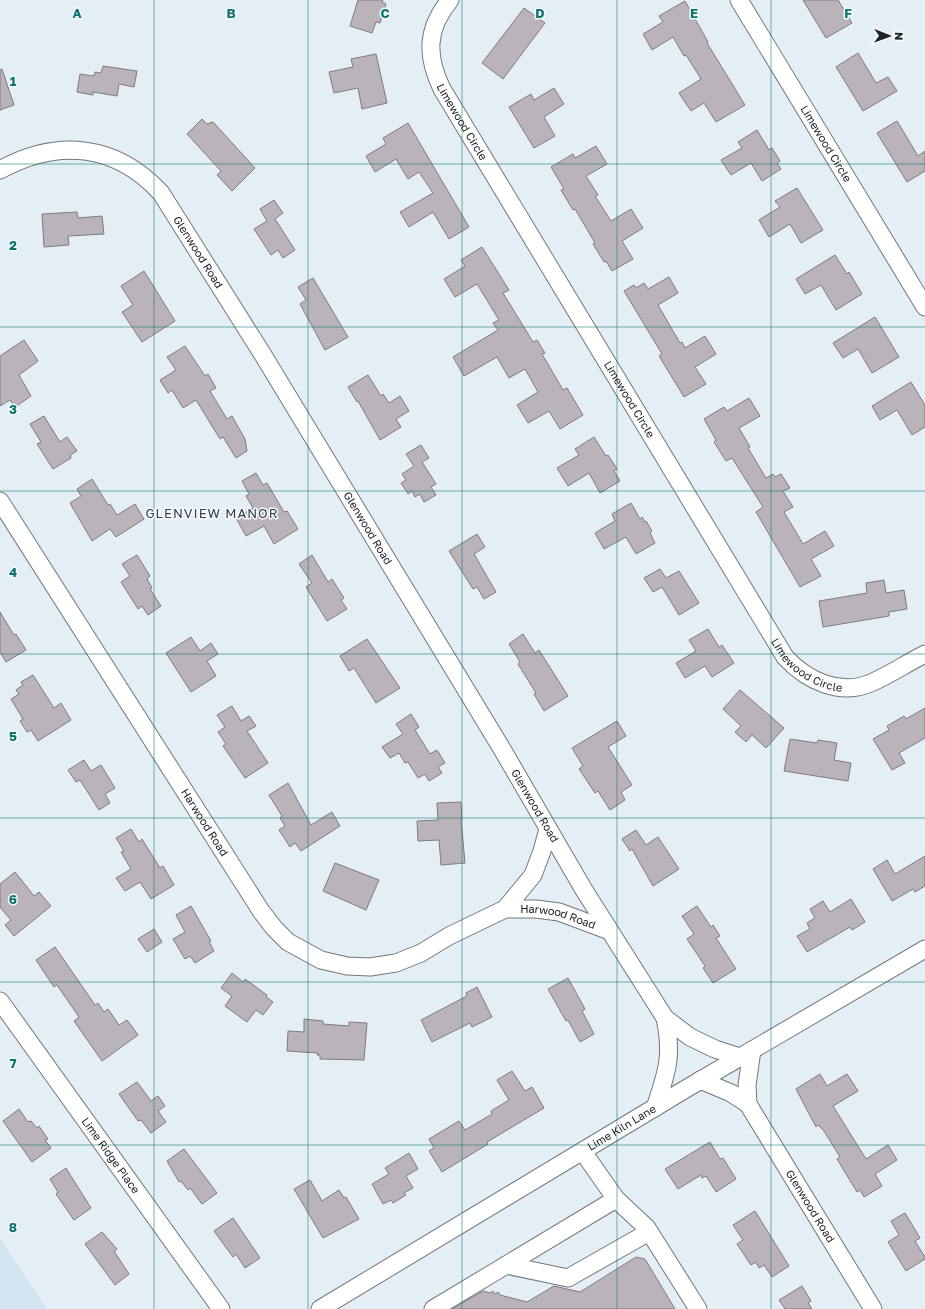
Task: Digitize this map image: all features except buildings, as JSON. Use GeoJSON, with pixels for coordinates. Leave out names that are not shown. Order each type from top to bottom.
{"type":"FeatureCollection","features":[{"type":"Feature","properties":{"kind":"street","name":"Limewood Circle"},"geometry":{"type":"LineString","coordinates":[[450,0],[440,12],[431,35],[431,56],[433,66],[442,89],[785,656],[808,678],[824,685],[842,688],[858,687],[873,682],[925,654]]}},
{"type":"Feature","properties":{"kind":"street","name":"Limewood Circle"},"geometry":{"type":"LineString","coordinates":[[739,0],[925,307]]}},
{"type":"Feature","properties":{"kind":"street","name":"Glenwood Road"},"geometry":{"type":"LineString","coordinates":[[0,170],[35,154],[48,151],[62,150],[90,152],[110,157],[129,166],[152,183],[161,193],[264,355],[502,749],[548,829],[665,1018],[670,1040],[669,1051],[665,1078],[655,1108]]}},
{"type":"Feature","properties":{"kind":"street","name":"Harwood Road"},"geometry":{"type":"LineString","coordinates":[[0,501],[261,911],[274,928],[288,942],[300,950],[333,964],[354,967],[383,966],[396,963],[420,953],[449,936],[504,909],[533,875],[548,829]]}},
{"type":"Feature","properties":{"kind":"street","name":"Harwood Road"},"geometry":{"type":"LineString","coordinates":[[504,909],[536,909],[559,912],[610,931]]}},
{"type":"Feature","properties":{"kind":"street","name":"Lime Kiln Lane"},"geometry":{"type":"LineString","coordinates":[[320,1309],[583,1152],[700,1080],[925,950]]}},
{"type":"Feature","properties":{"kind":"street","name":"Lime Ridge Place"},"geometry":{"type":"LineString","coordinates":[[0,1001],[221,1309]]}},
{"type":"Feature","properties":{"kind":"street","name":"Glenwood Road"},"geometry":{"type":"LineString","coordinates":[[665,1018],[690,1037],[715,1049],[746,1054],[748,1104]]}},
{"type":"Feature","properties":{"kind":"street","name":"Glenwood Road"},"geometry":{"type":"LineString","coordinates":[[700,1080],[731,1093],[748,1104],[873,1309]]}},
{"type":"Feature","properties":{"kind":"street"},"geometry":{"type":"LineString","coordinates":[[583,1152],[616,1199],[649,1232],[698,1309]]}},
{"type":"Feature","properties":{"kind":"street"},"geometry":{"type":"LineString","coordinates":[[433,1309],[616,1199]]}},
{"type":"Feature","properties":{"kind":"street"},"geometry":{"type":"LineString","coordinates":[[506,1265],[568,1278],[649,1232]]}},
{"type":"Feature","properties":{"kind":"shaded area"},"geometry":{"type":"Polygon","coordinates":[[[0,1239],[47,1309],[0,1309],[0,1239]]]}},
{"type":"Feature","properties":{"kind":"district","name":"GLENVIEW MANOR"},"geometry":{"type":"Point","coordinates":[212,513]}}]}
